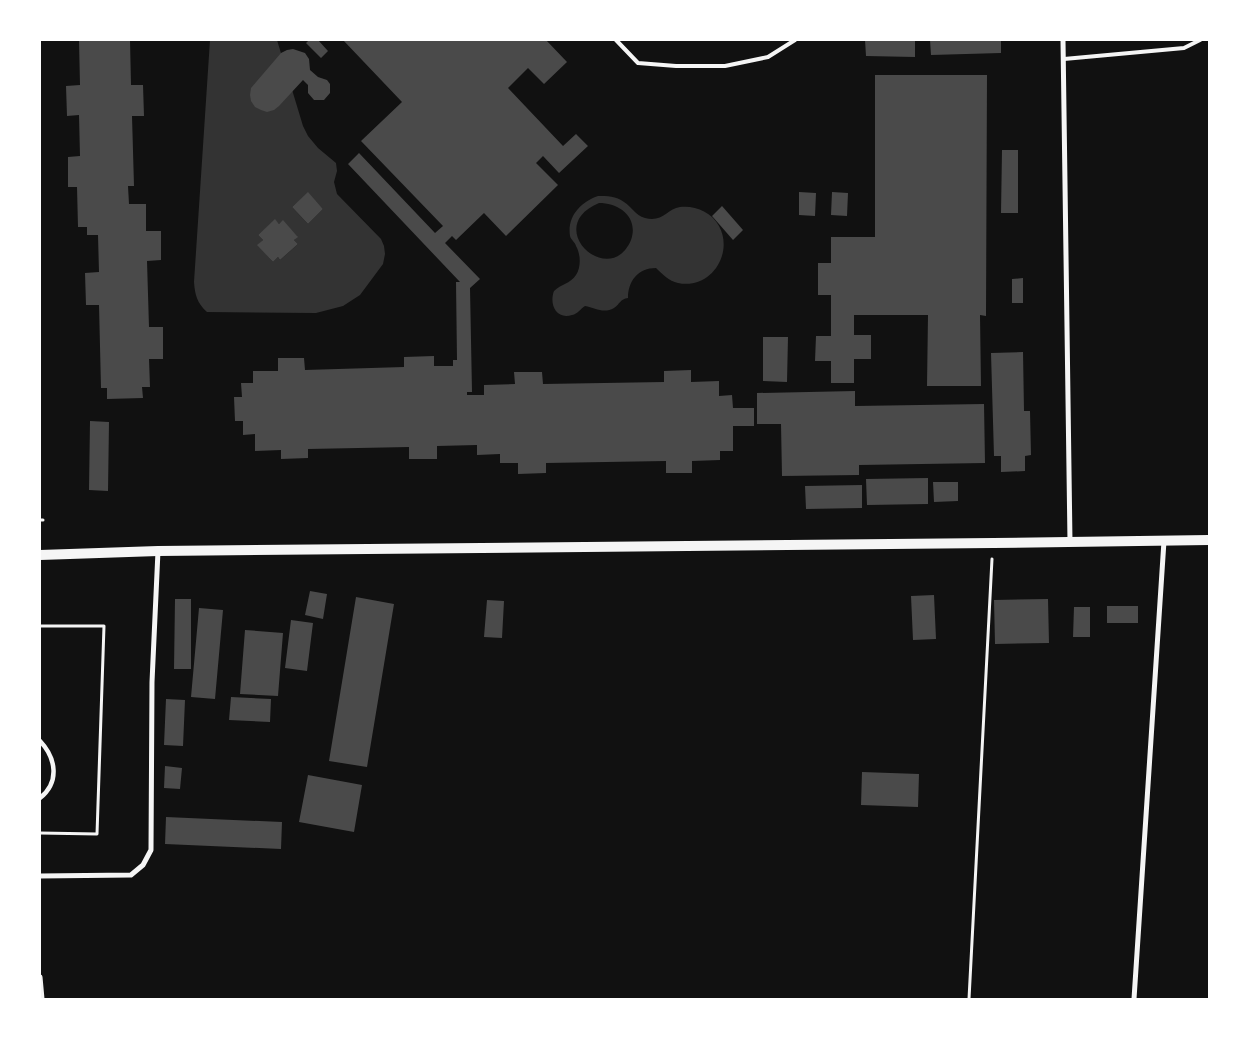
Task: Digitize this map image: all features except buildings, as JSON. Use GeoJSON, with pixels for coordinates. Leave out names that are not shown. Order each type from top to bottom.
{"type":"FeatureCollection","features":[{"type":"Feature","properties":{"kind":"main road"},"geometry":{"type":"LineString","coordinates":[[40,555],[158,551],[993,544],[1209,540]]}},
{"type":"Feature","properties":{"kind":"street"},"geometry":{"type":"LineString","coordinates":[[1063,40],[1070,543]]}},
{"type":"Feature","properties":{"kind":"street"},"geometry":{"type":"LineString","coordinates":[[1134,999],[1164,541]]}},
{"type":"Feature","properties":{"kind":"street"},"geometry":{"type":"LineString","coordinates":[[40,876],[131,875],[144,865],[150,850],[152,682],[158,551]]}},
{"type":"Feature","properties":{"kind":"street"},"geometry":{"type":"LineString","coordinates":[[40,741],[49,751],[54,770],[48,789],[40,798]]}},
{"type":"Feature","properties":{"kind":"street"},"geometry":{"type":"LineString","coordinates":[[40,977],[42,999]]}},
{"type":"Feature","properties":{"kind":"lane"},"geometry":{"type":"LineString","coordinates":[[616,40],[638,63],[676,66],[725,66],[768,57],[795,40]]}},
{"type":"Feature","properties":{"kind":"lane"},"geometry":{"type":"LineString","coordinates":[[1064,59],[1184,48],[1200,40]]}},
{"type":"Feature","properties":{"kind":"path"},"geometry":{"type":"LineString","coordinates":[[969,999],[993,544]]}},
{"type":"Feature","properties":{"kind":"path"},"geometry":{"type":"LineString","coordinates":[[40,626],[104,626],[97,834],[40,833]]}},
{"type":"Feature","properties":{"kind":"shaded area"},"geometry":{"type":"Polygon","coordinates":[[[210,40],[277,40],[303,126],[308,136],[318,148],[336,163],[337,171],[334,182],[337,194],[381,239],[385,254],[383,264],[360,295],[343,306],[316,313],[207,312],[197,298],[194,282],[210,40]],[[308,193],[292,207],[308,224],[323,209],[308,193]],[[275,220],[258,235],[263,240],[258,245],[273,262],[278,257],[280,260],[298,244],[294,240],[297,236],[283,221],[279,224],[275,220]]]}},
{"type":"Feature","properties":{"kind":"shaded area"},"geometry":{"type":"Polygon","coordinates":[[[598,196],[608,196],[618,199],[639,215],[651,219],[656,219],[680,207],[702,210],[716,221],[723,236],[724,247],[721,258],[709,275],[700,281],[690,284],[675,282],[656,268],[644,270],[632,281],[628,298],[614,308],[603,311],[585,306],[577,313],[566,316],[562,315],[553,306],[554,291],[574,278],[580,265],[578,250],[570,236],[571,222],[576,211],[598,196]],[[599,203],[583,214],[577,226],[578,238],[585,249],[596,257],[609,259],[621,254],[631,240],[633,232],[630,218],[626,213],[599,203]]]}}]}
